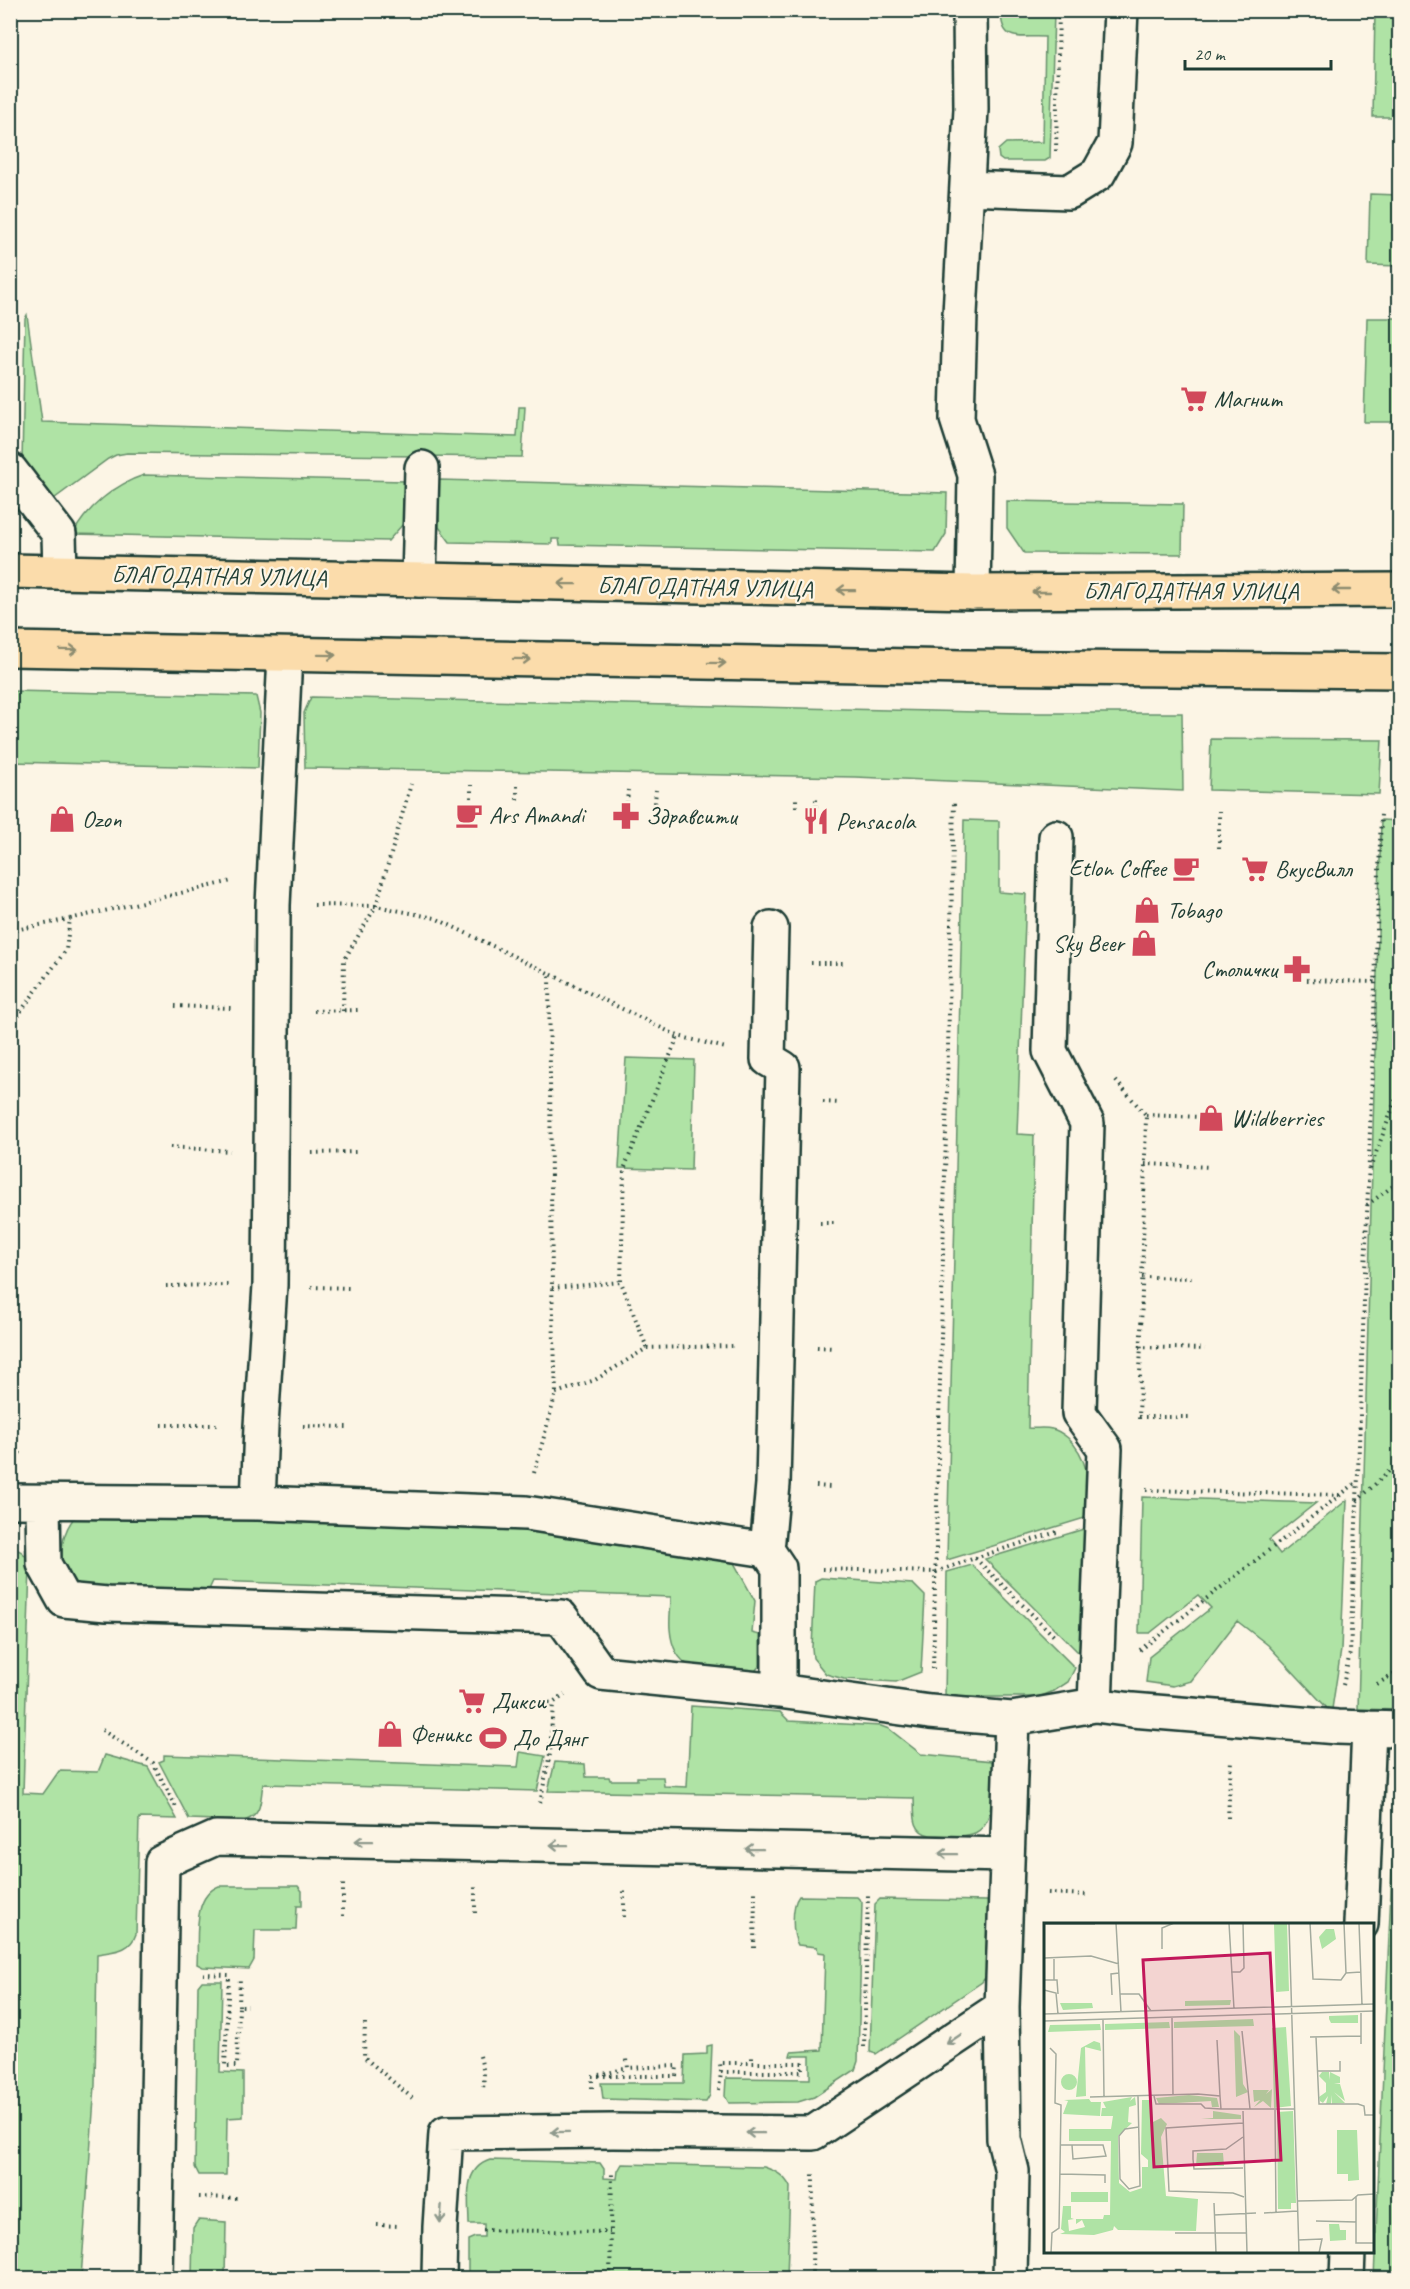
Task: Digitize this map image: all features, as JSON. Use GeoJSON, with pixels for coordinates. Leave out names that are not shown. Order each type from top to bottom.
{"type":"FeatureCollection","features":[{"type":"Feature","properties":{"kind":"main road","name":"БЛАГОДАТНАЯ УЛИЦА"},"geometry":{"type":"LineString","coordinates":[[10,571],[974,592],[1400,590]]}},
{"type":"Feature","properties":{"kind":"main road"},"geometry":{"type":"LineString","coordinates":[[10,649],[952,667],[1400,671]]}},
{"type":"Feature","properties":{"kind":"lane"},"geometry":{"type":"LineString","coordinates":[[970,10],[971,109],[957,419],[975,475],[974,592]]}},
{"type":"Feature","properties":{"kind":"lane"},"geometry":{"type":"LineString","coordinates":[[967,188],[1069,192],[1098,174],[1116,143],[1121,10]]}},
{"type":"Feature","properties":{"kind":"lane"},"geometry":{"type":"LineString","coordinates":[[419,580],[422,468]]}},
{"type":"Feature","properties":{"kind":"lane"},"geometry":{"type":"LineString","coordinates":[[10,470],[59,534],[60,572]]}},
{"type":"Feature","properties":{"kind":"lane"},"geometry":{"type":"LineString","coordinates":[[258,1503],[270,1273],[274,872],[285,655]]}},
{"type":"Feature","properties":{"kind":"lane"},"geometry":{"type":"LineString","coordinates":[[1056,837],[1050,1051],[1087,1123],[1079,1413],[1106,1449],[1095,1705]]}},
{"type":"Feature","properties":{"kind":"lane"},"geometry":{"type":"LineString","coordinates":[[771,928],[768,1059],[783,1068],[773,1484],[773,1559],[779,1691]]}},
{"type":"Feature","properties":{"kind":"lane"},"geometry":{"type":"LineString","coordinates":[[10,1502],[258,1503],[526,1513],[773,1559]]}},
{"type":"Feature","properties":{"kind":"lane"},"geometry":{"type":"LineString","coordinates":[[44,1503],[44,1564],[64,1600],[107,1604],[561,1617],[601,1673],[779,1691],[930,1712],[1012,1719],[1095,1705],[1132,1710],[1384,1729],[1361,1923]]}},
{"type":"Feature","properties":{"kind":"lane"},"geometry":{"type":"LineString","coordinates":[[1010,2278],[1012,2171],[1004,2139],[1002,2007],[1012,1719]]}},
{"type":"Feature","properties":{"kind":"lane"},"geometry":{"type":"LineString","coordinates":[[155,2278],[162,1862],[216,1838],[1007,1855]]}},
{"type":"Feature","properties":{"kind":"lane"},"geometry":{"type":"LineString","coordinates":[[439,2278],[446,2133],[613,2131],[813,2133],[1002,2007]]}},
{"type":"Feature","properties":{"kind":"lane"},"geometry":{"type":"LineString","coordinates":[[1347,2278],[1348,2253]]}},
{"type":"Feature","properties":{"kind":"path"},"geometry":{"type":"LineString","coordinates":[[1056,156],[1059,10]]}},
{"type":"Feature","properties":{"kind":"path"},"geometry":{"type":"LineString","coordinates":[[343,1011],[344,960],[376,906],[411,784]]}},
{"type":"Feature","properties":{"kind":"path"},"geometry":{"type":"LineString","coordinates":[[471,785],[471,798]]}},
{"type":"Feature","properties":{"kind":"path"},"geometry":{"type":"LineString","coordinates":[[517,786],[517,800]]}},
{"type":"Feature","properties":{"kind":"path"},"geometry":{"type":"LineString","coordinates":[[627,802],[628,790]]}},
{"type":"Feature","properties":{"kind":"path"},"geometry":{"type":"LineString","coordinates":[[656,790],[656,803]]}},
{"type":"Feature","properties":{"kind":"path"},"geometry":{"type":"LineString","coordinates":[[796,795],[796,807]]}},
{"type":"Feature","properties":{"kind":"path"},"geometry":{"type":"LineString","coordinates":[[816,795],[816,807]]}},
{"type":"Feature","properties":{"kind":"path"},"geometry":{"type":"LineString","coordinates":[[930,1712],[936,1572],[954,801]]}},
{"type":"Feature","properties":{"kind":"path"},"geometry":{"type":"LineString","coordinates":[[1219,811],[1219,848]]}},
{"type":"Feature","properties":{"kind":"path"},"geometry":{"type":"LineString","coordinates":[[1337,1727],[1338,1709],[1350,1653],[1381,814]]}},
{"type":"Feature","properties":{"kind":"path"},"geometry":{"type":"LineString","coordinates":[[10,931],[274,872]]}},
{"type":"Feature","properties":{"kind":"path"},"geometry":{"type":"LineString","coordinates":[[312,905],[376,906],[435,918],[678,1036],[735,1050]]}},
{"type":"Feature","properties":{"kind":"path"},"geometry":{"type":"LineString","coordinates":[[10,1026],[66,950],[70,919]]}},
{"type":"Feature","properties":{"kind":"path"},"geometry":{"type":"LineString","coordinates":[[532,1481],[556,1393],[552,1288],[549,972]]}},
{"type":"Feature","properties":{"kind":"path"},"geometry":{"type":"LineString","coordinates":[[1307,980],[1375,982]]}},
{"type":"Feature","properties":{"kind":"path"},"geometry":{"type":"LineString","coordinates":[[647,1348],[621,1282],[624,1169],[678,1036]]}},
{"type":"Feature","properties":{"kind":"path"},"geometry":{"type":"LineString","coordinates":[[1368,1174],[1400,1088]]}},
{"type":"Feature","properties":{"kind":"path"},"geometry":{"type":"LineString","coordinates":[[1146,1115],[1200,1117]]}},
{"type":"Feature","properties":{"kind":"path"},"geometry":{"type":"LineString","coordinates":[[1144,1164],[1210,1167]]}},
{"type":"Feature","properties":{"kind":"path"},"geometry":{"type":"LineString","coordinates":[[1367,1206],[1400,1181]]}},
{"type":"Feature","properties":{"kind":"path"},"geometry":{"type":"LineString","coordinates":[[1142,1277],[1195,1278]]}},
{"type":"Feature","properties":{"kind":"path"},"geometry":{"type":"LineString","coordinates":[[552,1288],[621,1282]]}},
{"type":"Feature","properties":{"kind":"path"},"geometry":{"type":"LineString","coordinates":[[556,1393],[595,1380],[647,1348],[742,1345]]}},
{"type":"Feature","properties":{"kind":"path"},"geometry":{"type":"LineString","coordinates":[[1139,1347],[1205,1349]]}},
{"type":"Feature","properties":{"kind":"path"},"geometry":{"type":"LineString","coordinates":[[1139,1417],[1190,1417]]}},
{"type":"Feature","properties":{"kind":"path"},"geometry":{"type":"LineString","coordinates":[[1357,1502],[1400,1461]]}},
{"type":"Feature","properties":{"kind":"path"},"geometry":{"type":"LineString","coordinates":[[1132,1656],[1358,1481]]}},
{"type":"Feature","properties":{"kind":"path"},"geometry":{"type":"LineString","coordinates":[[1136,1489],[1340,1495]]}},
{"type":"Feature","properties":{"kind":"path"},"geometry":{"type":"LineString","coordinates":[[773,1559],[936,1572],[1103,1518]]}},
{"type":"Feature","properties":{"kind":"path"},"geometry":{"type":"LineString","coordinates":[[975,1558],[1062,1644]]}},
{"type":"Feature","properties":{"kind":"path"},"geometry":{"type":"LineString","coordinates":[[530,1844],[550,1755],[553,1703]]}},
{"type":"Feature","properties":{"kind":"path"},"geometry":{"type":"LineString","coordinates":[[102,1730],[153,1763],[183,1820],[200,1845]]}},
{"type":"Feature","properties":{"kind":"path"},"geometry":{"type":"LineString","coordinates":[[1228,1818],[1231,1759]]}},
{"type":"Feature","properties":{"kind":"path"},"geometry":{"type":"LineString","coordinates":[[343,1881],[343,1916]]}},
{"type":"Feature","properties":{"kind":"path"},"geometry":{"type":"LineString","coordinates":[[475,1886],[475,1913]]}},
{"type":"Feature","properties":{"kind":"path"},"geometry":{"type":"LineString","coordinates":[[624,1888],[624,1917]]}},
{"type":"Feature","properties":{"kind":"path"},"geometry":{"type":"LineString","coordinates":[[754,1948],[755,1890]]}},
{"type":"Feature","properties":{"kind":"path"},"geometry":{"type":"LineString","coordinates":[[864,2057],[868,1892]]}},
{"type":"Feature","properties":{"kind":"path"},"geometry":{"type":"LineString","coordinates":[[194,1973],[229,1975],[225,2066],[237,2066],[240,1976]]}},
{"type":"Feature","properties":{"kind":"path"},"geometry":{"type":"LineString","coordinates":[[239,2006],[248,2006]]}},
{"type":"Feature","properties":{"kind":"path"},"geometry":{"type":"LineString","coordinates":[[365,2023],[364,2057],[412,2098]]}},
{"type":"Feature","properties":{"kind":"path"},"geometry":{"type":"LineString","coordinates":[[752,2055],[752,2062]]}},
{"type":"Feature","properties":{"kind":"path"},"geometry":{"type":"LineString","coordinates":[[480,2056],[483,2073]]}},
{"type":"Feature","properties":{"kind":"path"},"geometry":{"type":"LineString","coordinates":[[718,2094],[720,2062],[802,2063],[802,2072],[721,2072]]}},
{"type":"Feature","properties":{"kind":"path"},"geometry":{"type":"LineString","coordinates":[[592,2076],[628,2068]]}},
{"type":"Feature","properties":{"kind":"path"},"geometry":{"type":"LineString","coordinates":[[812,2278],[813,2133]]}},
{"type":"Feature","properties":{"kind":"path"},"geometry":{"type":"LineString","coordinates":[[189,2197],[237,2198]]}},
{"type":"Feature","properties":{"kind":"path"},"geometry":{"type":"LineString","coordinates":[[377,2225],[484,2231],[611,2232]]}},
{"type":"Feature","properties":{"kind":"green space"},"geometry":{"type":"Polygon","coordinates":[[[1001,11],[1054,11],[1050,158],[1045,161],[1003,161],[999,158],[998,150],[1006,143],[1043,142],[1045,37],[1021,37],[1009,34],[1002,22],[1001,11]]]}},
{"type":"Feature","properties":{"kind":"green space"},"geometry":{"type":"Polygon","coordinates":[[[1375,11],[1399,11],[1399,117],[1373,117],[1375,11]]]}},
{"type":"Feature","properties":{"kind":"green space"},"geometry":{"type":"Polygon","coordinates":[[[1370,194],[1399,195],[1399,266],[1368,265],[1370,194]]]}},
{"type":"Feature","properties":{"kind":"green space"},"geometry":{"type":"Polygon","coordinates":[[[27,315],[42,422],[517,437],[519,407],[525,407],[522,457],[127,453],[108,459],[51,501],[22,462],[25,319],[27,315]]]}},
{"type":"Feature","properties":{"kind":"green space"},"geometry":{"type":"Polygon","coordinates":[[[1367,318],[1399,318],[1399,422],[1364,422],[1367,318]]]}},
{"type":"Feature","properties":{"kind":"green space"},"geometry":{"type":"Polygon","coordinates":[[[144,475],[404,481],[403,524],[388,541],[73,534],[86,515],[103,498],[123,484],[144,475]]]}},
{"type":"Feature","properties":{"kind":"green space"},"geometry":{"type":"Polygon","coordinates":[[[439,480],[947,493],[946,534],[935,552],[560,545],[559,539],[552,539],[552,544],[450,542],[439,527],[439,480]]]}},
{"type":"Feature","properties":{"kind":"green space"},"geometry":{"type":"Polygon","coordinates":[[[1007,501],[1183,504],[1182,554],[1024,553],[1007,528],[1007,501]]]}},
{"type":"Feature","properties":{"kind":"green space"},"geometry":{"type":"Polygon","coordinates":[[[11,691],[256,696],[260,713],[258,768],[11,762],[11,691]]]}},
{"type":"Feature","properties":{"kind":"green space"},"geometry":{"type":"Polygon","coordinates":[[[311,697],[1021,713],[1182,713],[1183,791],[855,777],[305,768],[304,713],[311,697]]]}},
{"type":"Feature","properties":{"kind":"green space"},"geometry":{"type":"Polygon","coordinates":[[[1211,739],[1382,740],[1379,794],[1209,790],[1211,739]]]}},
{"type":"Feature","properties":{"kind":"green space"},"geometry":{"type":"Polygon","coordinates":[[[964,820],[999,821],[999,892],[1026,894],[1017,1134],[1034,1135],[1028,1428],[1056,1430],[1076,1447],[1087,1474],[1088,1517],[947,1560],[964,820]]]}},
{"type":"Feature","properties":{"kind":"green space"},"geometry":{"type":"Polygon","coordinates":[[[1381,820],[1400,821],[1399,1710],[1358,1709],[1381,820]]]}},
{"type":"Feature","properties":{"kind":"green space"},"geometry":{"type":"Polygon","coordinates":[[[626,1058],[694,1060],[691,1170],[619,1168],[626,1058]]]}},
{"type":"Feature","properties":{"kind":"green space"},"geometry":{"type":"Polygon","coordinates":[[[1142,1497],[1316,1503],[1269,1540],[1280,1554],[1347,1500],[1341,1650],[1332,1709],[1328,1709],[1268,1645],[1237,1621],[1191,1681],[1173,1686],[1146,1682],[1149,1657],[1211,1608],[1198,1595],[1150,1633],[1139,1633],[1142,1497]]]}},
{"type":"Feature","properties":{"kind":"green space"},"geometry":{"type":"Polygon","coordinates":[[[76,1516],[436,1520],[534,1530],[734,1563],[755,1601],[752,1633],[760,1635],[760,1665],[752,1675],[710,1672],[687,1664],[679,1657],[673,1645],[670,1625],[671,1597],[213,1581],[207,1594],[82,1589],[65,1571],[62,1557],[65,1534],[76,1516]]]}},
{"type":"Feature","properties":{"kind":"green space"},"geometry":{"type":"Polygon","coordinates":[[[1087,1528],[1082,1656],[985,1559],[1087,1528]]]}},
{"type":"Feature","properties":{"kind":"green space"},"geometry":{"type":"Polygon","coordinates":[[[11,1549],[23,1553],[30,1565],[23,1793],[43,1794],[59,1771],[98,1772],[105,1755],[148,1767],[177,1819],[139,1818],[136,1934],[130,1944],[125,1947],[97,1954],[95,2085],[81,2278],[11,2278],[11,1549]]]}},
{"type":"Feature","properties":{"kind":"green space"},"geometry":{"type":"Polygon","coordinates":[[[972,1565],[1075,1668],[1068,1682],[1039,1697],[945,1697],[947,1572],[972,1565]]]}},
{"type":"Feature","properties":{"kind":"green space"},"geometry":{"type":"Polygon","coordinates":[[[821,1578],[913,1584],[925,1596],[921,1672],[896,1682],[844,1679],[826,1674],[813,1658],[812,1648],[815,1581],[821,1578]]]}},
{"type":"Feature","properties":{"kind":"green space"},"geometry":{"type":"Polygon","coordinates":[[[691,1706],[780,1712],[789,1721],[881,1726],[889,1729],[921,1754],[993,1761],[990,1813],[980,1830],[972,1834],[930,1835],[917,1826],[914,1815],[914,1798],[548,1791],[555,1762],[585,1764],[586,1777],[637,1780],[637,1777],[663,1777],[664,1786],[687,1787],[691,1706]]]}},
{"type":"Feature","properties":{"kind":"green space"},"geometry":{"type":"Polygon","coordinates":[[[520,1752],[545,1756],[537,1791],[263,1784],[258,1811],[244,1821],[189,1819],[159,1762],[164,1760],[164,1755],[518,1767],[520,1752]]]}},
{"type":"Feature","properties":{"kind":"green space"},"geometry":{"type":"Polygon","coordinates":[[[1397,1753],[1400,1753],[1400,2278],[1374,2278],[1397,1753]]]}},
{"type":"Feature","properties":{"kind":"green space"},"geometry":{"type":"Polygon","coordinates":[[[219,1886],[298,1886],[302,1891],[302,1906],[297,1906],[296,1930],[255,1930],[254,1960],[249,1969],[203,1967],[197,1964],[200,1909],[210,1891],[219,1886]]]}},
{"type":"Feature","properties":{"kind":"green space"},"geometry":{"type":"Polygon","coordinates":[[[799,1896],[857,1897],[862,1902],[858,2061],[855,2070],[814,2097],[798,2102],[729,2103],[725,2096],[726,2078],[810,2079],[810,2056],[790,2056],[791,2052],[822,2050],[825,1953],[818,1952],[817,1947],[798,1945],[794,1935],[793,1921],[799,1896]]]}},
{"type":"Feature","properties":{"kind":"green space"},"geometry":{"type":"Polygon","coordinates":[[[880,1899],[987,1901],[991,1909],[990,1971],[982,1982],[876,2054],[870,2052],[875,1904],[880,1899]]]}},
{"type":"Feature","properties":{"kind":"green space"},"geometry":{"type":"Polygon","coordinates":[[[202,1981],[222,1981],[220,2072],[243,2073],[243,2117],[227,2118],[226,2175],[199,2175],[195,2167],[198,1986],[202,1981]]]}},
{"type":"Feature","properties":{"kind":"green space"},"geometry":{"type":"Polygon","coordinates":[[[712,2045],[710,2095],[706,2102],[603,2099],[601,2083],[684,2083],[685,2055],[707,2054],[707,2046],[712,2045]]]}},
{"type":"Feature","properties":{"kind":"green space"},"geometry":{"type":"Polygon","coordinates":[[[490,2160],[600,2163],[604,2169],[604,2178],[617,2179],[622,2164],[764,2167],[783,2177],[790,2187],[787,2278],[468,2278],[468,2240],[484,2237],[484,2224],[469,2224],[469,2186],[475,2170],[490,2160]]]}},
{"type":"Feature","properties":{"kind":"green space"},"geometry":{"type":"Polygon","coordinates":[[[198,2220],[226,2222],[225,2278],[192,2278],[193,2228],[198,2220]]]}},
{"type":"Feature","properties":{"kind":"place","name":"Магнит"},"geometry":{"type":"Point","coordinates":[1194,399]}},
{"type":"Feature","properties":{"kind":"place","name":"Ars Amandi"},"geometry":{"type":"Point","coordinates":[469,815]}},
{"type":"Feature","properties":{"kind":"place","name":"Здравсити"},"geometry":{"type":"Point","coordinates":[626,816]}},
{"type":"Feature","properties":{"kind":"place","name":"Ozon"},"geometry":{"type":"Point","coordinates":[62,819]}},
{"type":"Feature","properties":{"kind":"place","name":"Pensacola"},"geometry":{"type":"Point","coordinates":[816,821]}},
{"type":"Feature","properties":{"kind":"place","name":"Etlon Coffee"},"geometry":{"type":"Point","coordinates":[1186,868]}},
{"type":"Feature","properties":{"kind":"place","name":"ВкусВилл"},"geometry":{"type":"Point","coordinates":[1255,869]}},
{"type":"Feature","properties":{"kind":"place","name":"Tobago"},"geometry":{"type":"Point","coordinates":[1147,910]}},
{"type":"Feature","properties":{"kind":"place","name":"Sky Beer"},"geometry":{"type":"Point","coordinates":[1144,943]}},
{"type":"Feature","properties":{"kind":"place","name":"Столички"},"geometry":{"type":"Point","coordinates":[1297,969]}},
{"type":"Feature","properties":{"kind":"place","name":"Wildberries"},"geometry":{"type":"Point","coordinates":[1211,1118]}},
{"type":"Feature","properties":{"kind":"place","name":"Дикси"},"geometry":{"type":"Point","coordinates":[472,1701]}},
{"type":"Feature","properties":{"kind":"place","name":"Феникс"},"geometry":{"type":"Point","coordinates":[390,1734]}},
{"type":"Feature","properties":{"kind":"place","name":"До Дянг"},"geometry":{"type":"Point","coordinates":[493,1738]}}]}
